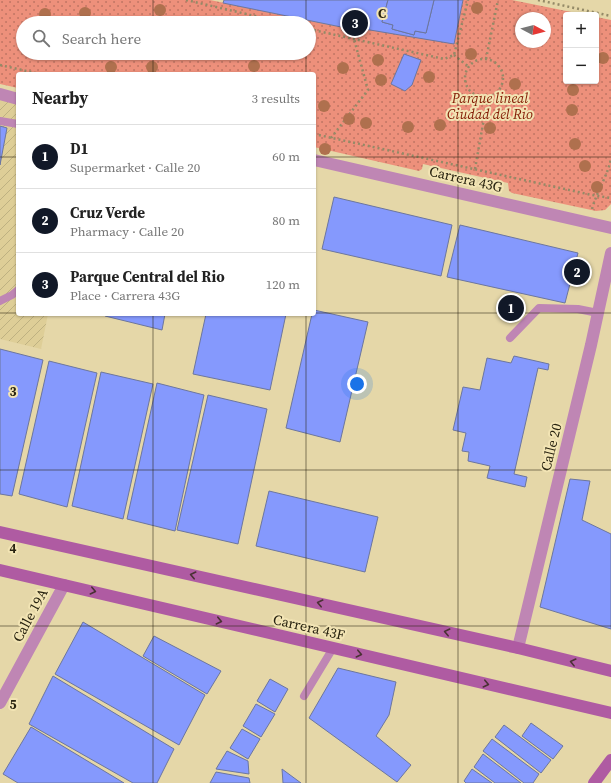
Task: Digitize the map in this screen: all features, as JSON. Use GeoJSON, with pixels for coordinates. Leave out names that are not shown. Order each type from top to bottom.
{"type":"FeatureCollection","features":[{"type":"Feature","properties":{"kind":"street"},"geometry":{"type":"LineString","coordinates":[[0,94],[16,98]]}},
{"type":"Feature","properties":{"kind":"street","name":"Carrera 43G"},"geometry":{"type":"LineString","coordinates":[[316,160],[611,228]]}},
{"type":"Feature","properties":{"kind":"street","name":"Calle 20"},"geometry":{"type":"LineString","coordinates":[[518,648],[611,253]]}},
{"type":"Feature","properties":{"kind":"street","name":"Carrera 43F"},"geometry":{"type":"LineString","coordinates":[[0,532],[518,648],[611,671]]}},
{"type":"Feature","properties":{"kind":"street","name":"Carrera 43F"},"geometry":{"type":"LineString","coordinates":[[0,570],[611,713]]}},
{"type":"Feature","properties":{"kind":"street","name":"Calle 19A"},"geometry":{"type":"LineString","coordinates":[[0,703],[64,585]]}},
{"type":"Feature","properties":{"kind":"street"},"geometry":{"type":"LineString","coordinates":[[594,783],[611,760]]}},
{"type":"Feature","properties":{"kind":"lane"},"geometry":{"type":"LineString","coordinates":[[0,120],[16,124]]}},
{"type":"Feature","properties":{"kind":"lane"},"geometry":{"type":"LineString","coordinates":[[0,301],[16,292]]}},
{"type":"Feature","properties":{"kind":"lane"},"geometry":{"type":"LineString","coordinates":[[510,338],[532,317],[538,308],[578,309],[598,313]]}},
{"type":"Feature","properties":{"kind":"lane"},"geometry":{"type":"LineString","coordinates":[[304,696],[333,648]]}},
{"type":"Feature","properties":{"kind":"path"},"geometry":{"type":"LineString","coordinates":[[186,0],[255,16]]}},
{"type":"Feature","properties":{"kind":"path"},"geometry":{"type":"LineString","coordinates":[[316,30],[444,59],[454,54],[468,0]]}},
{"type":"Feature","properties":{"kind":"path"},"geometry":{"type":"LineString","coordinates":[[486,59],[498,0]]}},
{"type":"Feature","properties":{"kind":"path"},"geometry":{"type":"LineString","coordinates":[[538,0],[554,2],[611,16]]}},
{"type":"Feature","properties":{"kind":"path"},"geometry":{"type":"LineString","coordinates":[[331,138],[368,90],[354,39]]}},
{"type":"Feature","properties":{"kind":"path"},"geometry":{"type":"LineString","coordinates":[[454,54],[469,66]]}},
{"type":"Feature","properties":{"kind":"path"},"geometry":{"type":"LineString","coordinates":[[480,59],[486,59],[492,60],[498,65],[501,71],[502,84],[499,90],[494,94],[481,97],[470,91],[466,85],[465,79],[469,66],[480,59]]}},
{"type":"Feature","properties":{"kind":"path"},"geometry":{"type":"LineString","coordinates":[[0,65],[31,72]]}},
{"type":"Feature","properties":{"kind":"path"},"geometry":{"type":"LineString","coordinates":[[475,169],[488,96]]}},
{"type":"Feature","properties":{"kind":"path"},"geometry":{"type":"LineString","coordinates":[[316,134],[611,198]]}},
{"type":"Feature","properties":{"kind":"path"},"geometry":{"type":"LineString","coordinates":[[588,222],[596,195],[608,172],[611,159]]}},
{"type":"Feature","properties":{"kind":"shaded area"},"geometry":{"type":"Polygon","coordinates":[[[0,99],[16,103],[16,316],[48,316],[41,349],[0,339],[0,99]]]}},
{"type":"Feature","properties":{"kind":"green space","name":"Parque lineal Ciudad del Rio"},"geometry":{"type":"Polygon","coordinates":[[[0,0],[210,0],[287,16],[16,16],[16,60],[316,60],[316,22],[350,29],[352,27],[454,43],[463,0],[512,0],[571,12],[563,12],[563,84],[599,84],[599,18],[611,20],[611,204],[605,210],[596,211],[512,193],[509,191],[508,183],[423,164],[422,169],[419,171],[316,147],[316,72],[16,72],[16,88],[0,84],[0,0]]]}},
{"type":"Feature","properties":{"kind":"building"},"geometry":{"type":"Polygon","coordinates":[[[224,0],[388,0],[382,22],[393,25],[392,29],[414,35],[415,31],[426,33],[434,0],[463,0],[454,44],[352,27],[351,29],[316,22],[316,16],[287,16],[223,3],[224,0]]]}},
{"type":"Feature","properties":{"kind":"building"},"geometry":{"type":"Polygon","coordinates":[[[388,0],[434,0],[426,33],[415,31],[414,35],[392,29],[393,25],[382,22],[388,0]]]}},
{"type":"Feature","properties":{"kind":"building"},"geometry":{"type":"Polygon","coordinates":[[[404,54],[421,60],[412,85],[405,91],[391,84],[404,54]]]}},
{"type":"Feature","properties":{"kind":"building"},"geometry":{"type":"Polygon","coordinates":[[[0,126],[7,128],[0,165],[0,126]]]}},
{"type":"Feature","properties":{"kind":"building"},"geometry":{"type":"Polygon","coordinates":[[[334,197],[452,225],[441,276],[322,249],[334,197]]]}},
{"type":"Feature","properties":{"kind":"building"},"geometry":{"type":"Polygon","coordinates":[[[460,225],[578,253],[565,303],[447,277],[460,225]]]}},
{"type":"Feature","properties":{"kind":"building"},"geometry":{"type":"Polygon","coordinates":[[[316,310],[368,322],[340,442],[286,428],[312,316],[316,316],[316,310]]]}},
{"type":"Feature","properties":{"kind":"building"},"geometry":{"type":"Polygon","coordinates":[[[105,316],[165,316],[162,330],[105,316]]]}},
{"type":"Feature","properties":{"kind":"building"},"geometry":{"type":"Polygon","coordinates":[[[206,316],[286,316],[270,390],[193,374],[206,316]]]}},
{"type":"Feature","properties":{"kind":"building"},"geometry":{"type":"Polygon","coordinates":[[[0,349],[43,360],[12,496],[0,494],[0,349]]]}},
{"type":"Feature","properties":{"kind":"building"},"geometry":{"type":"Polygon","coordinates":[[[514,356],[549,364],[548,370],[538,368],[514,474],[527,477],[525,487],[487,478],[490,466],[468,461],[469,452],[462,451],[466,433],[453,430],[463,387],[480,390],[487,358],[511,363],[514,356]]]}},
{"type":"Feature","properties":{"kind":"building"},"geometry":{"type":"Polygon","coordinates":[[[49,361],[97,373],[67,507],[19,494],[49,361]]]}},
{"type":"Feature","properties":{"kind":"building"},"geometry":{"type":"Polygon","coordinates":[[[101,372],[153,384],[123,519],[72,506],[101,372]]]}},
{"type":"Feature","properties":{"kind":"building"},"geometry":{"type":"Polygon","coordinates":[[[157,383],[204,395],[175,531],[127,519],[157,383]]]}},
{"type":"Feature","properties":{"kind":"building"},"geometry":{"type":"Polygon","coordinates":[[[208,395],[267,409],[238,544],[177,530],[208,395]]]}},
{"type":"Feature","properties":{"kind":"building"},"geometry":{"type":"Polygon","coordinates":[[[570,479],[590,481],[582,520],[611,534],[611,629],[540,607],[570,479]]]}},
{"type":"Feature","properties":{"kind":"building"},"geometry":{"type":"Polygon","coordinates":[[[269,491],[378,517],[365,572],[256,546],[269,491]]]}},
{"type":"Feature","properties":{"kind":"building"},"geometry":{"type":"Polygon","coordinates":[[[83,622],[205,695],[179,745],[55,674],[83,622]]]}},
{"type":"Feature","properties":{"kind":"building"},"geometry":{"type":"Polygon","coordinates":[[[154,636],[221,671],[207,694],[143,656],[154,636]]]}},
{"type":"Feature","properties":{"kind":"building"},"geometry":{"type":"Polygon","coordinates":[[[338,668],[396,682],[389,715],[376,736],[411,765],[397,782],[309,718],[338,668]]]}},
{"type":"Feature","properties":{"kind":"building"},"geometry":{"type":"Polygon","coordinates":[[[53,676],[174,749],[157,783],[133,783],[29,724],[53,676]]]}},
{"type":"Feature","properties":{"kind":"building"},"geometry":{"type":"Polygon","coordinates":[[[270,679],[288,689],[275,712],[257,701],[270,679]]]}},
{"type":"Feature","properties":{"kind":"building"},"geometry":{"type":"Polygon","coordinates":[[[256,704],[275,714],[261,737],[243,726],[256,704]]]}},
{"type":"Feature","properties":{"kind":"building"},"geometry":{"type":"Polygon","coordinates":[[[531,723],[563,746],[553,759],[522,736],[531,723]]]}},
{"type":"Feature","properties":{"kind":"building"},"geometry":{"type":"Polygon","coordinates":[[[504,725],[551,760],[541,773],[495,737],[504,725]]]}},
{"type":"Feature","properties":{"kind":"building"},"geometry":{"type":"Polygon","coordinates":[[[31,727],[124,783],[18,783],[3,774],[31,727]]]}},
{"type":"Feature","properties":{"kind":"building"},"geometry":{"type":"Polygon","coordinates":[[[242,729],[260,739],[248,759],[230,748],[242,729]]]}},
{"type":"Feature","properties":{"kind":"building"},"geometry":{"type":"Polygon","coordinates":[[[492,739],[539,774],[533,783],[524,783],[483,751],[492,739]]]}},
{"type":"Feature","properties":{"kind":"building"},"geometry":{"type":"Polygon","coordinates":[[[227,751],[248,761],[249,774],[216,769],[227,751]]]}},
{"type":"Feature","properties":{"kind":"building"},"geometry":{"type":"Polygon","coordinates":[[[483,754],[521,783],[495,783],[474,767],[483,754]]]}},
{"type":"Feature","properties":{"kind":"building"},"geometry":{"type":"Polygon","coordinates":[[[282,769],[301,783],[283,783],[282,769]]]}},
{"type":"Feature","properties":{"kind":"building"},"geometry":{"type":"Polygon","coordinates":[[[472,769],[492,783],[466,783],[464,781],[472,769]]]}},
{"type":"Feature","properties":{"kind":"building"},"geometry":{"type":"Polygon","coordinates":[[[216,772],[249,778],[250,783],[210,783],[216,772]]]}},
{"type":"Feature","properties":{"kind":"place","name":"Parque Central del Rio"},"geometry":{"type":"Point","coordinates":[355,23]}},
{"type":"Feature","properties":{"kind":"place","name":"Cruz Verde"},"geometry":{"type":"Point","coordinates":[577,272]}},
{"type":"Feature","properties":{"kind":"place","name":"D1"},"geometry":{"type":"Point","coordinates":[511,308]}}]}
